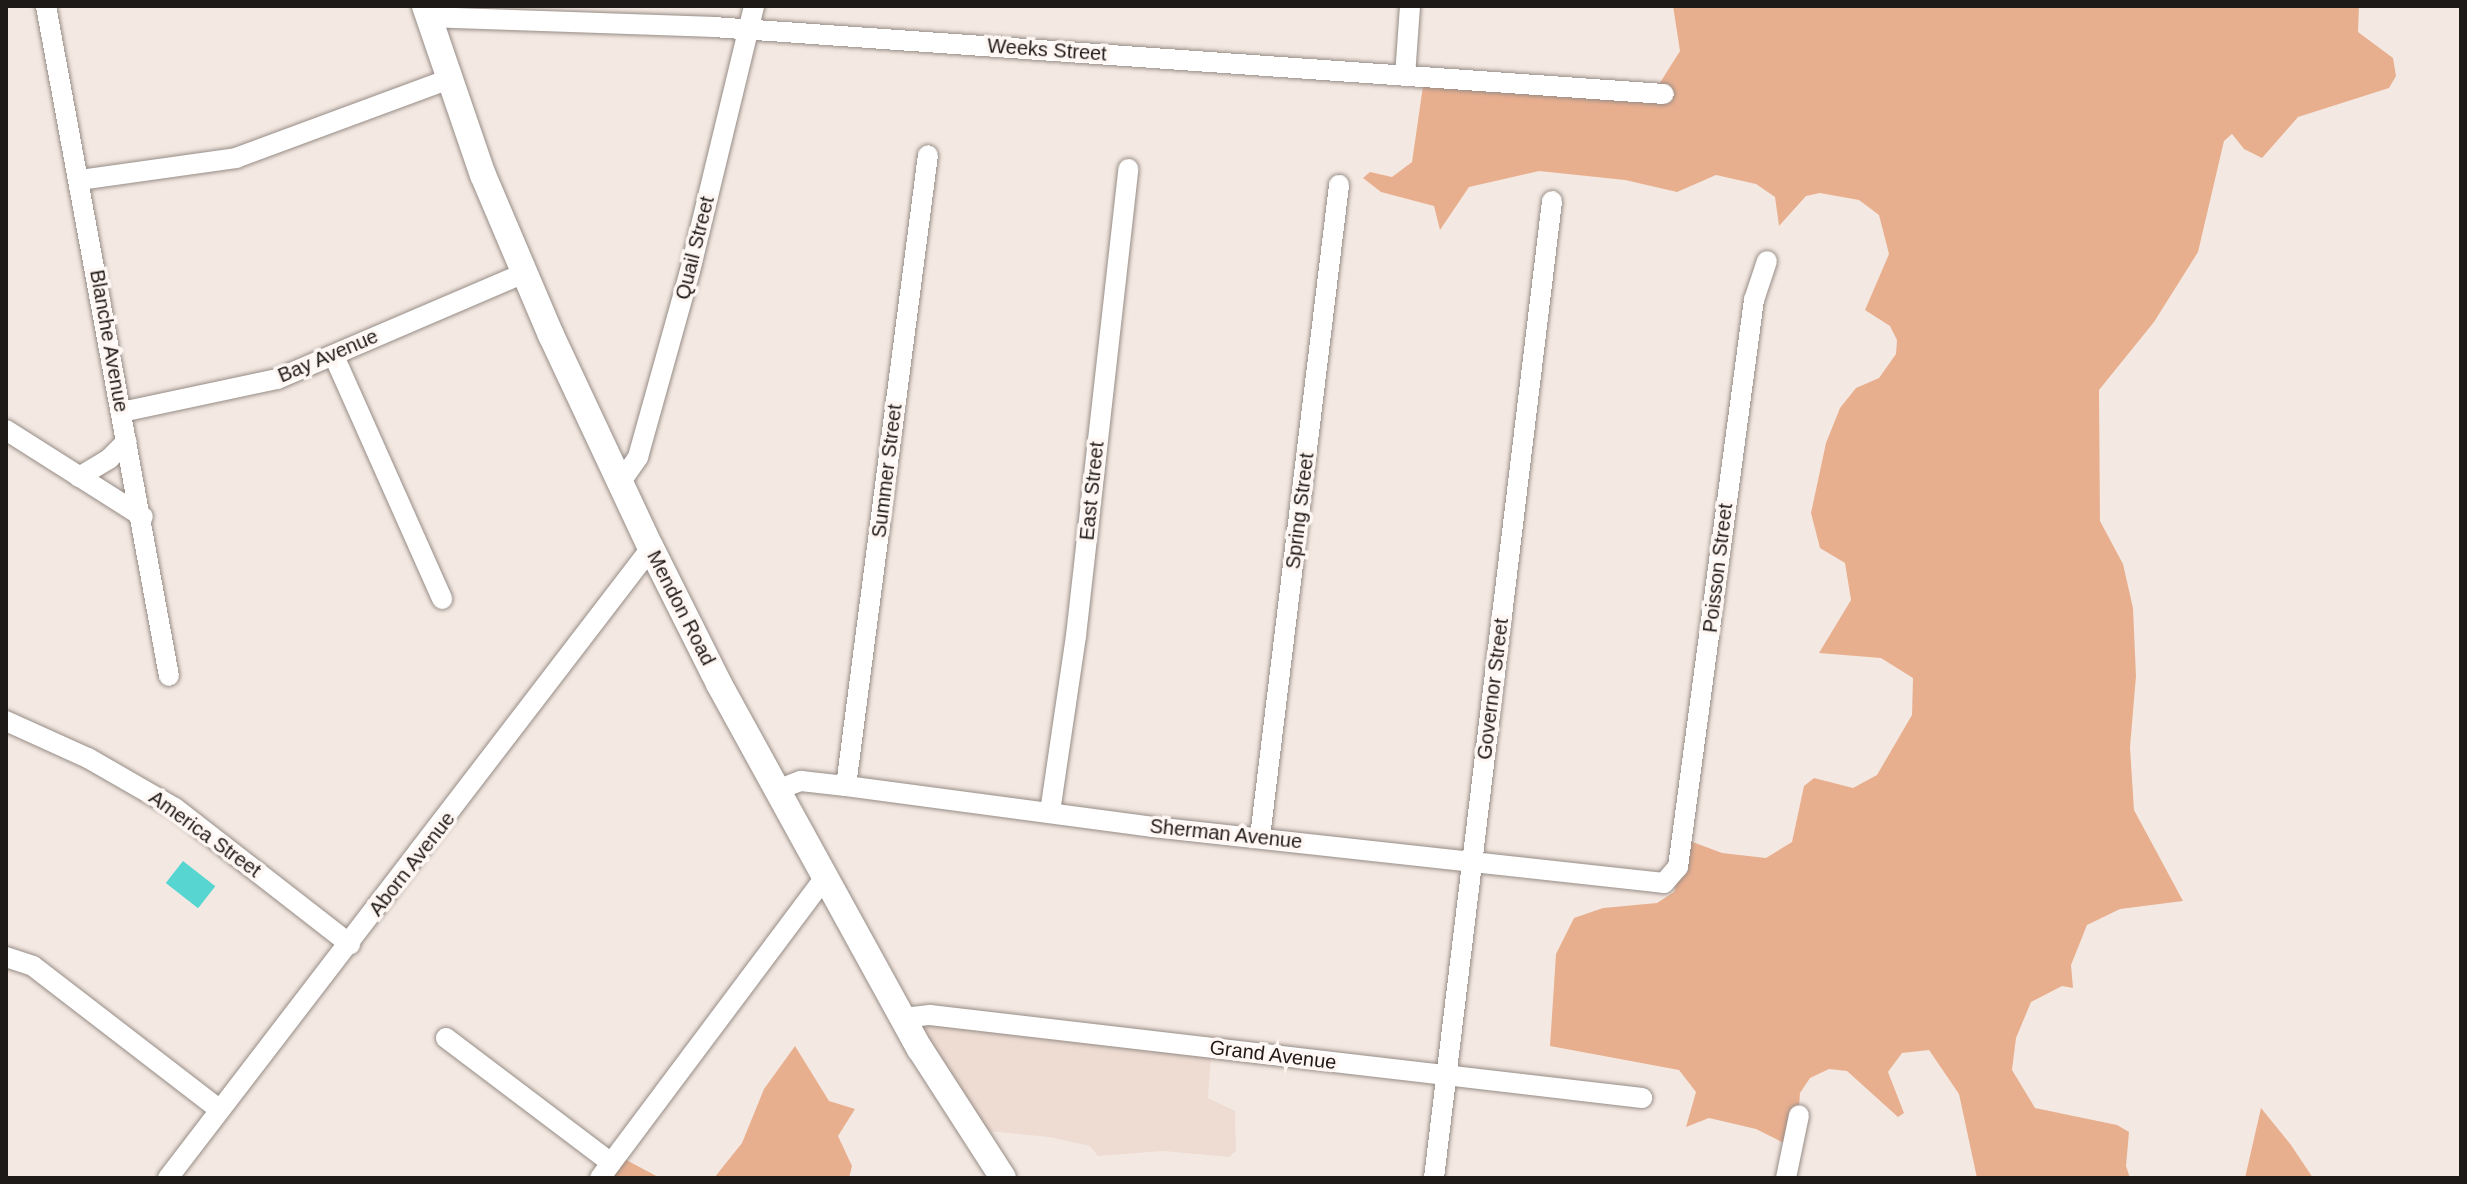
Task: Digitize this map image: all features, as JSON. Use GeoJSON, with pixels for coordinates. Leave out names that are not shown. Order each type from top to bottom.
{"type":"FeatureCollection","features":[{"type":"Feature","properties":{"kind":"main road","name":"Mendon Road"},"geometry":{"type":"LineString","coordinates":[[427,12],[447,80],[524,273],[651,548],[825,877],[958,1114],[1003,1178]]}},
{"type":"Feature","properties":{"kind":"street","name":"Blanche Avenue"},"geometry":{"type":"LineString","coordinates":[[46,6],[143,517],[169,676]]}},
{"type":"Feature","properties":{"kind":"street","name":"Quail Street"},"geometry":{"type":"LineString","coordinates":[[620,483],[638,457],[750,32],[754,6]]}},
{"type":"Feature","properties":{"kind":"street"},"geometry":{"type":"LineString","coordinates":[[1405,76],[1410,6]]}},
{"type":"Feature","properties":{"kind":"street","name":"Weeks Street"},"geometry":{"type":"LineString","coordinates":[[427,12],[1664,94]]}},
{"type":"Feature","properties":{"kind":"street"},"geometry":{"type":"LineString","coordinates":[[80,180],[236,158],[447,80]]}},
{"type":"Feature","properties":{"kind":"street","name":"Summer Street"},"geometry":{"type":"LineString","coordinates":[[846,786],[928,155]]}},
{"type":"Feature","properties":{"kind":"street","name":"East Street"},"geometry":{"type":"LineString","coordinates":[[1050,812],[1076,636],[1128,169]]}},
{"type":"Feature","properties":{"kind":"street","name":"Spring Street"},"geometry":{"type":"LineString","coordinates":[[1260,837],[1339,185]]}},
{"type":"Feature","properties":{"kind":"street","name":"Governor Street"},"geometry":{"type":"LineString","coordinates":[[1434,1178],[1552,201]]}},
{"type":"Feature","properties":{"kind":"street","name":"Poisson Street"},"geometry":{"type":"LineString","coordinates":[[1675,876],[1754,300],[1767,261]]}},
{"type":"Feature","properties":{"kind":"street","name":"Bay Avenue"},"geometry":{"type":"LineString","coordinates":[[122,412],[277,379],[334,356],[434,308],[524,273]]}},
{"type":"Feature","properties":{"kind":"street"},"geometry":{"type":"LineString","coordinates":[[334,356],[442,599]]}},
{"type":"Feature","properties":{"kind":"street"},"geometry":{"type":"LineString","coordinates":[[6,430],[143,517]]}},
{"type":"Feature","properties":{"kind":"street"},"geometry":{"type":"LineString","coordinates":[[79,477],[109,459],[127,441]]}},
{"type":"Feature","properties":{"kind":"street","name":"Aborn Avenue"},"geometry":{"type":"LineString","coordinates":[[168,1178],[651,548]]}},
{"type":"Feature","properties":{"kind":"street","name":"America Street"},"geometry":{"type":"LineString","coordinates":[[6,721],[88,758],[175,808],[350,944]]}},
{"type":"Feature","properties":{"kind":"street","name":"Sherman Avenue"},"geometry":{"type":"LineString","coordinates":[[777,790],[801,781],[1472,863],[1647,882],[1664,883],[1675,876]]}},
{"type":"Feature","properties":{"kind":"street"},"geometry":{"type":"LineString","coordinates":[[446,1038],[605,1171],[825,877]]}},
{"type":"Feature","properties":{"kind":"street"},"geometry":{"type":"LineString","coordinates":[[6,957],[33,966],[220,1110]]}},
{"type":"Feature","properties":{"kind":"street","name":"Grand Avenue"},"geometry":{"type":"LineString","coordinates":[[904,1018],[930,1015],[1642,1098]]}},
{"type":"Feature","properties":{"kind":"street"},"geometry":{"type":"LineString","coordinates":[[1786,1178],[1799,1115]]}},
{"type":"Feature","properties":{"kind":"shaded area"},"geometry":{"type":"Polygon","coordinates":[[[1673,6],[2359,6],[2358,32],[2393,58],[2396,76],[2389,88],[2298,117],[2262,158],[2244,149],[2232,134],[2224,141],[2198,252],[2154,322],[2099,390],[2100,521],[2123,564],[2133,608],[2136,676],[2130,747],[2134,810],[2183,901],[2120,909],[2087,925],[2071,965],[2073,988],[2062,986],[2031,1002],[2016,1038],[2012,1070],[2035,1108],[2117,1125],[2129,1132],[2126,1166],[2130,1178],[1977,1178],[1959,1094],[1929,1050],[1902,1053],[1888,1072],[1904,1113],[1898,1117],[1847,1071],[1829,1069],[1810,1078],[1800,1093],[1796,1149],[1756,1129],[1709,1118],[1686,1127],[1696,1092],[1679,1070],[1550,1046],[1556,954],[1574,918],[1603,908],[1657,903],[1674,892],[1690,841],[1722,853],[1766,858],[1792,842],[1804,786],[1814,778],[1853,788],[1877,775],[1912,715],[1913,678],[1881,658],[1819,653],[1851,600],[1845,563],[1820,548],[1811,513],[1826,443],[1840,408],[1856,388],[1879,378],[1896,354],[1897,340],[1890,326],[1865,310],[1889,254],[1879,215],[1859,200],[1820,193],[1806,196],[1779,226],[1775,197],[1756,184],[1716,175],[1677,192],[1625,180],[1539,171],[1469,187],[1440,230],[1434,206],[1381,192],[1363,178],[1370,172],[1392,177],[1412,162],[1424,79],[1651,97],[1680,51],[1673,6]]]}},
{"type":"Feature","properties":{"kind":"shaded area"},"geometry":{"type":"Polygon","coordinates":[[[914,1018],[1212,1042],[1208,1098],[1235,1111],[1236,1151],[1229,1157],[1163,1151],[1098,1156],[1090,1146],[1049,1137],[978,1130],[914,1018]]]}},
{"type":"Feature","properties":{"kind":"shaded area"},"geometry":{"type":"Polygon","coordinates":[[[795,1046],[829,1101],[855,1109],[838,1136],[852,1166],[849,1178],[714,1178],[742,1143],[764,1089],[795,1046]]]}},
{"type":"Feature","properties":{"kind":"shaded area"},"geometry":{"type":"Polygon","coordinates":[[[2261,1108],[2291,1145],[2313,1178],[2245,1178],[2261,1108]]]}},
{"type":"Feature","properties":{"kind":"shaded area"},"geometry":{"type":"Polygon","coordinates":[[[617,1155],[660,1178],[599,1178],[617,1155]]]}},
{"type":"Feature","properties":{"kind":"building"},"geometry":{"type":"Polygon","coordinates":[[[183,861],[215,886],[198,908],[166,883],[183,861]]]}}]}
